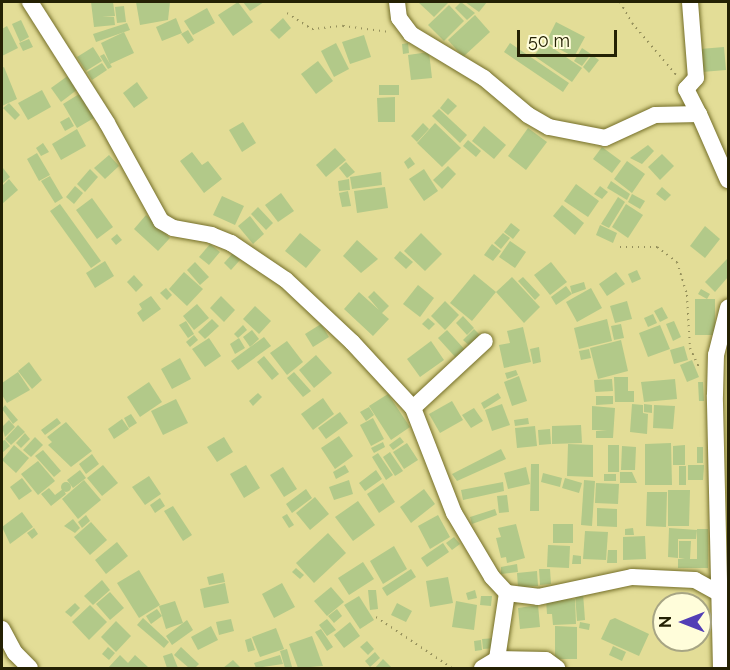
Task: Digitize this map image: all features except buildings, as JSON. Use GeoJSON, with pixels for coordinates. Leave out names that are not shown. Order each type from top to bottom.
{"type":"FeatureCollection","features":[{"type":"Feature","properties":{"kind":"street"},"geometry":{"type":"LineString","coordinates":[[30,2],[107,123],[161,221],[173,228],[211,235],[231,243],[286,280],[352,342],[413,408],[454,513],[492,576],[507,593],[538,597],[632,577],[695,580],[720,594]]}},
{"type":"Feature","properties":{"kind":"street"},"geometry":{"type":"LineString","coordinates":[[397,2],[399,18],[411,34],[484,78],[528,115],[565,132],[604,138],[655,116],[699,114]]}},
{"type":"Feature","properties":{"kind":"street"},"geometry":{"type":"LineString","coordinates":[[690,2],[696,78],[686,89],[729,180]]}},
{"type":"Feature","properties":{"kind":"street"},"geometry":{"type":"LineString","coordinates":[[721,669],[715,395],[716,355],[729,308]]}},
{"type":"Feature","properties":{"kind":"street"},"geometry":{"type":"LineString","coordinates":[[413,408],[485,341]]}},
{"type":"Feature","properties":{"kind":"street"},"geometry":{"type":"LineString","coordinates":[[507,593],[489,664],[546,660],[557,669]]}},
{"type":"Feature","properties":{"kind":"street"},"geometry":{"type":"LineString","coordinates":[[2,629],[15,653],[30,669]]}},
{"type":"Feature","properties":{"kind":"path"},"geometry":{"type":"LineString","coordinates":[[620,2],[632,23],[686,89]]}},
{"type":"Feature","properties":{"kind":"path"},"geometry":{"type":"LineString","coordinates":[[287,13],[312,29],[343,26],[411,34]]}},
{"type":"Feature","properties":{"kind":"path"},"geometry":{"type":"LineString","coordinates":[[620,247],[657,246],[669,252],[677,262],[687,294],[690,348],[702,374]]}},
{"type":"Feature","properties":{"kind":"path"},"geometry":{"type":"LineString","coordinates":[[376,617],[452,669]]}},
{"type":"Feature","properties":{"kind":"shaded area"},"geometry":{"type":"Polygon","coordinates":[[[728,348],[728,668],[725,405],[728,348]]]}}]}
